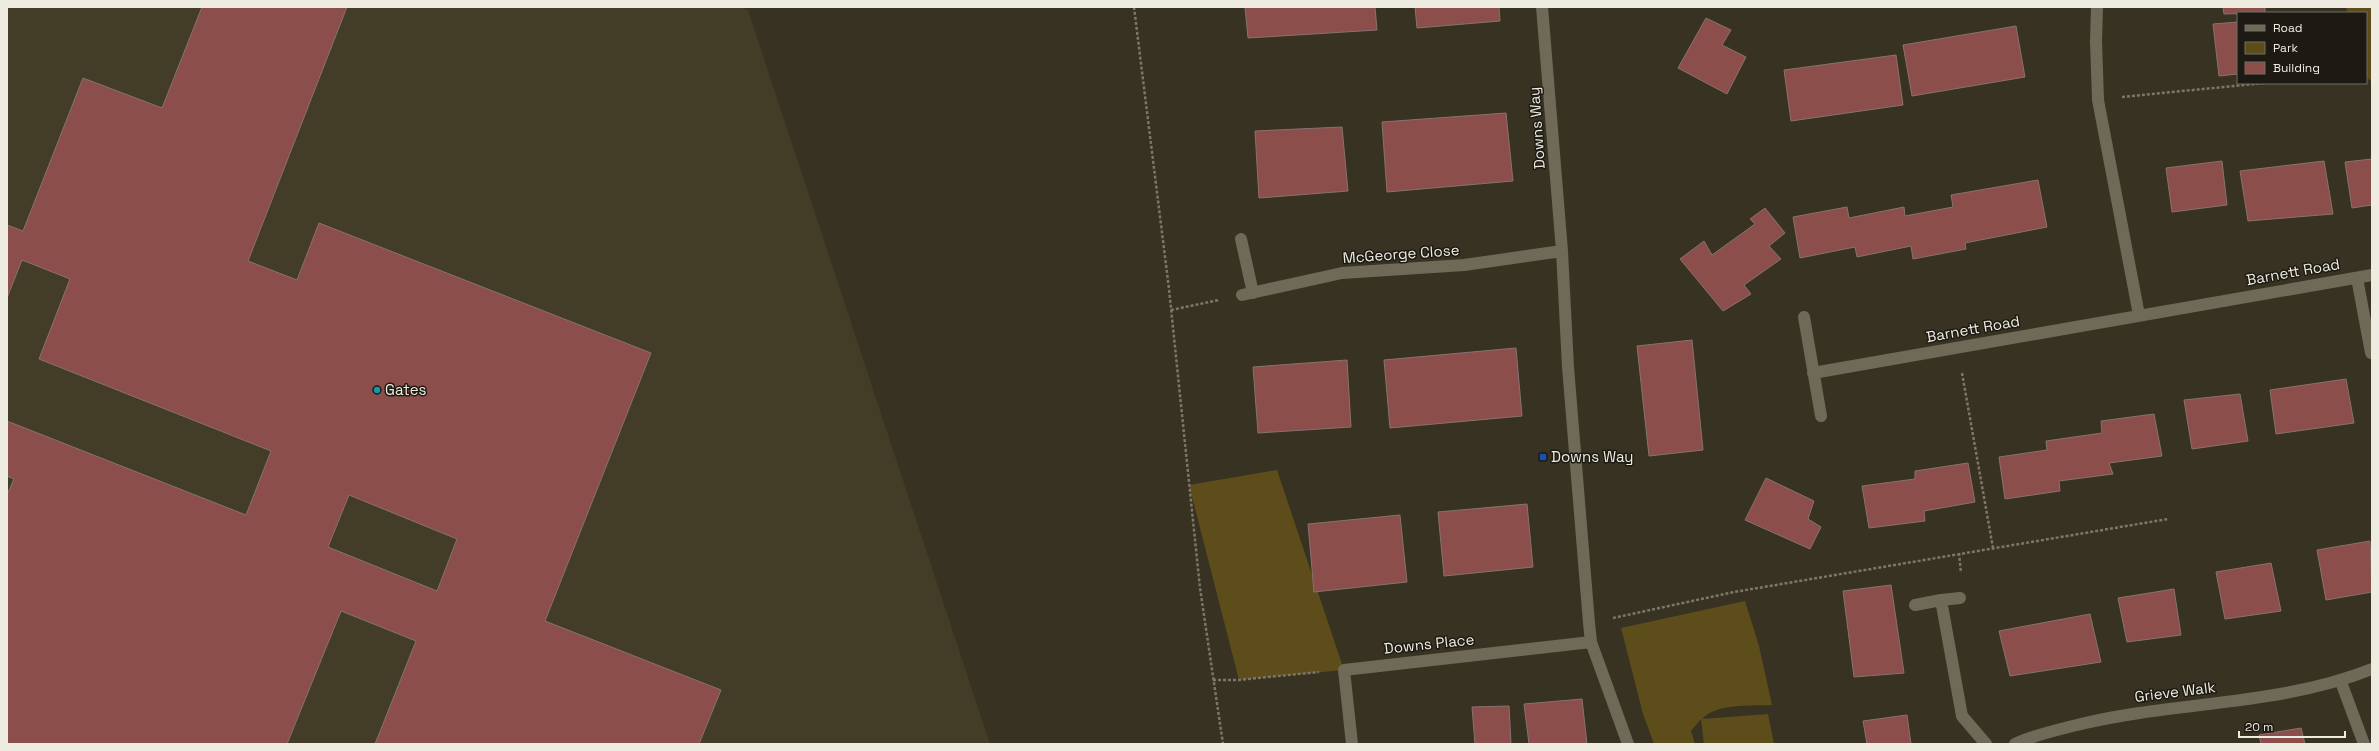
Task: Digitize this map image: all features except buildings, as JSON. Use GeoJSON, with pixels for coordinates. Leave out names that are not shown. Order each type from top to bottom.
{"type":"FeatureCollection","features":[{"type":"Feature","properties":{"kind":"street","name":"Downs Way"},"geometry":{"type":"LineString","coordinates":[[1542,7],[1562,251],[1568,367],[1591,642],[1628,744]]}},
{"type":"Feature","properties":{"kind":"street"},"geometry":{"type":"LineString","coordinates":[[2097,7],[2096,41],[2098,100],[2139,315]]}},
{"type":"Feature","properties":{"kind":"street"},"geometry":{"type":"LineString","coordinates":[[1241,239],[1248,294]]}},
{"type":"Feature","properties":{"kind":"street","name":"McGeorge Close"},"geometry":{"type":"LineString","coordinates":[[1248,294],[1342,273],[1464,265],[1562,251]]}},
{"type":"Feature","properties":{"kind":"street","name":"Barnett Road"},"geometry":{"type":"LineString","coordinates":[[1813,373],[1958,349],[2139,315],[2372,275]]}},
{"type":"Feature","properties":{"kind":"street","name":"Barnett Road"},"geometry":{"type":"LineString","coordinates":[[2357,278],[2371,353]]}},
{"type":"Feature","properties":{"kind":"street"},"geometry":{"type":"LineString","coordinates":[[1804,317],[1820,416]]}},
{"type":"Feature","properties":{"kind":"street"},"geometry":{"type":"LineString","coordinates":[[1915,604],[1960,598]]}},
{"type":"Feature","properties":{"kind":"street"},"geometry":{"type":"LineString","coordinates":[[1941,600],[1962,716],[1986,744]]}},
{"type":"Feature","properties":{"kind":"street","name":"Downs Place"},"geometry":{"type":"LineString","coordinates":[[1344,670],[1591,642]]}},
{"type":"Feature","properties":{"kind":"street","name":"Grieve Walk"},"geometry":{"type":"LineString","coordinates":[[2015,744],[2033,736],[2121,715],[2268,697],[2341,682],[2372,669]]}},
{"type":"Feature","properties":{"kind":"street"},"geometry":{"type":"LineString","coordinates":[[1344,670],[1352,744]]}},
{"type":"Feature","properties":{"kind":"street"},"geometry":{"type":"LineString","coordinates":[[2341,682],[2364,744]]}},
{"type":"Feature","properties":{"kind":"path"},"geometry":{"type":"LineString","coordinates":[[1134,7],[1171,310],[1200,588],[1223,744]]}},
{"type":"Feature","properties":{"kind":"path"},"geometry":{"type":"LineString","coordinates":[[2098,100],[2254,84]]}},
{"type":"Feature","properties":{"kind":"path"},"geometry":{"type":"LineString","coordinates":[[1171,310],[1248,294]]}},
{"type":"Feature","properties":{"kind":"path"},"geometry":{"type":"LineString","coordinates":[[1958,349],[1993,548]]}},
{"type":"Feature","properties":{"kind":"path"},"geometry":{"type":"LineString","coordinates":[[1589,623],[1734,592],[2168,519]]}},
{"type":"Feature","properties":{"kind":"path"},"geometry":{"type":"LineString","coordinates":[[1214,680],[1239,680],[1344,670]]}},
{"type":"Feature","properties":{"kind":"shaded area"},"geometry":{"type":"Polygon","coordinates":[[[7,7],[741,7],[748,10],[990,744],[7,744],[7,7]]]}},
{"type":"Feature","properties":{"kind":"green space"},"geometry":{"type":"Polygon","coordinates":[[[2346,7],[2372,7],[2372,82],[2367,78],[2367,12],[2347,12],[2346,7]]]}},
{"type":"Feature","properties":{"kind":"green space"},"geometry":{"type":"Polygon","coordinates":[[[1277,470],[1344,670],[1239,680],[1189,485],[1277,470]]]}},
{"type":"Feature","properties":{"kind":"green space"},"geometry":{"type":"Polygon","coordinates":[[[1745,601],[1759,646],[1772,705],[1735,706],[1725,708],[1716,710],[1702,719],[1768,714],[1774,744],[1704,744],[1701,719],[1691,731],[1695,744],[1654,744],[1643,714],[1621,628],[1745,601]]]}},
{"type":"Feature","properties":{"kind":"place","name":"Gates"},"geometry":{"type":"Point","coordinates":[377,390]}},
{"type":"Feature","properties":{"kind":"place","name":"Downs Way"},"geometry":{"type":"Point","coordinates":[1543,457]}}]}
